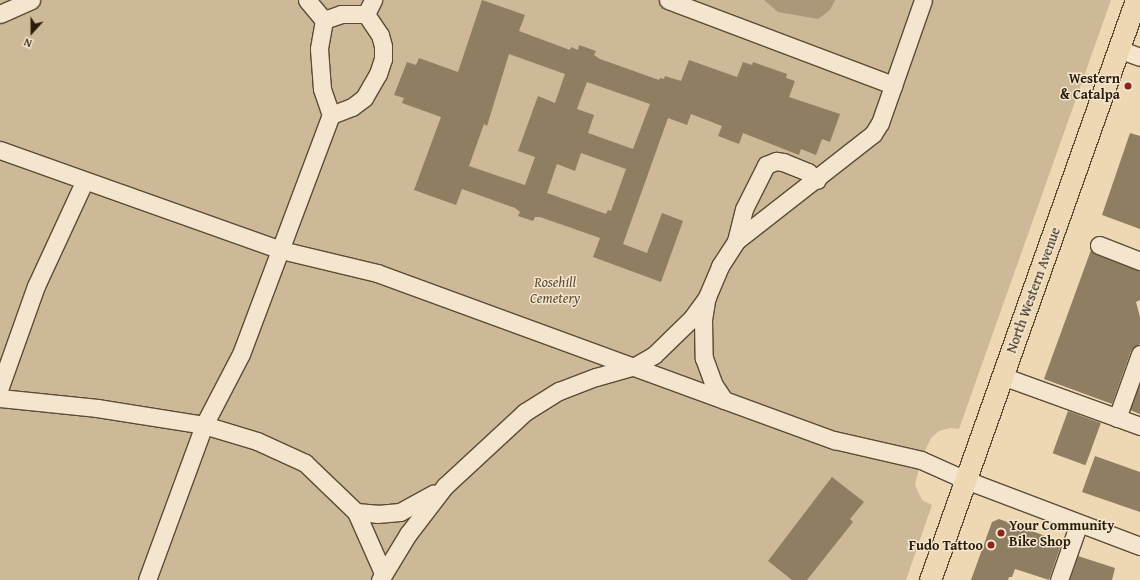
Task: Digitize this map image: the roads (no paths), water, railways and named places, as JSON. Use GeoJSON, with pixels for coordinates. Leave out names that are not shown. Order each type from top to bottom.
{"type":"FeatureCollection","features":[{"type":"Feature","properties":{"kind":"main road","name":"North Western Avenue"},"geometry":{"type":"LineString","coordinates":[[930,580],[1136,0]]}},
{"type":"Feature","properties":{"kind":"street"},"geometry":{"type":"LineString","coordinates":[[0,14],[31,0]]}},
{"type":"Feature","properties":{"kind":"street"},"geometry":{"type":"LineString","coordinates":[[307,0],[324,20]]}},
{"type":"Feature","properties":{"kind":"street"},"geometry":{"type":"LineString","coordinates":[[668,0],[893,85]]}},
{"type":"Feature","properties":{"kind":"street"},"geometry":{"type":"LineString","coordinates":[[736,241],[817,180],[873,134],[893,85],[923,0]]}},
{"type":"Feature","properties":{"kind":"street"},"geometry":{"type":"LineString","coordinates":[[324,20],[369,7],[380,35],[383,59],[371,88],[364,98],[352,107],[331,115]]}},
{"type":"Feature","properties":{"kind":"street"},"geometry":{"type":"LineString","coordinates":[[147,580],[204,425],[241,354],[331,115],[322,89],[319,48],[324,20]]}},
{"type":"Feature","properties":{"kind":"street"},"geometry":{"type":"LineString","coordinates":[[1118,49],[1140,57]]}},
{"type":"Feature","properties":{"kind":"street"},"geometry":{"type":"LineString","coordinates":[[0,150],[84,182],[281,250],[377,273],[635,366],[834,440],[921,460],[966,480],[1140,546]]}},
{"type":"Feature","properties":{"kind":"street"},"geometry":{"type":"LineString","coordinates":[[356,512],[377,514],[400,512],[416,506],[445,486],[525,412],[560,391],[596,376],[635,366],[667,344],[692,318],[707,296],[720,266],[736,241],[744,209],[766,165],[776,161],[783,162],[808,172],[817,180]]}},
{"type":"Feature","properties":{"kind":"street"},"geometry":{"type":"LineString","coordinates":[[0,387],[36,286],[84,182]]}},
{"type":"Feature","properties":{"kind":"street"},"geometry":{"type":"LineString","coordinates":[[1099,246],[1140,261]]}},
{"type":"Feature","properties":{"kind":"street"},"geometry":{"type":"LineString","coordinates":[[707,296],[703,319],[704,358],[714,385],[724,400]]}},
{"type":"Feature","properties":{"kind":"street"},"geometry":{"type":"LineString","coordinates":[[1117,418],[1140,354]]}},
{"type":"Feature","properties":{"kind":"street"},"geometry":{"type":"LineString","coordinates":[[1002,376],[1140,426]]}},
{"type":"Feature","properties":{"kind":"street"},"geometry":{"type":"LineString","coordinates":[[0,398],[97,408],[204,425],[257,441],[305,463],[356,512],[381,576]]}},
{"type":"Feature","properties":{"kind":"street"},"geometry":{"type":"LineString","coordinates":[[381,576],[408,534],[445,486]]}},
{"type":"Feature","properties":{"kind":"street"},"geometry":{"type":"LineString","coordinates":[[1059,580],[1079,523]]}},
{"type":"Feature","properties":{"kind":"place","name":"Western & Catalpa"},"geometry":{"type":"Point","coordinates":[1128,86]}},
{"type":"Feature","properties":{"kind":"place","name":"Your Community Bike Shop"},"geometry":{"type":"Point","coordinates":[1001,533]}},
{"type":"Feature","properties":{"kind":"place","name":"Fudo Tattoo"},"geometry":{"type":"Point","coordinates":[991,545]}},
{"type":"Feature","properties":{"kind":"park label","name":"Rosehill Cemetery"},"geometry":{"type":"Point","coordinates":[555,290]}}]}
